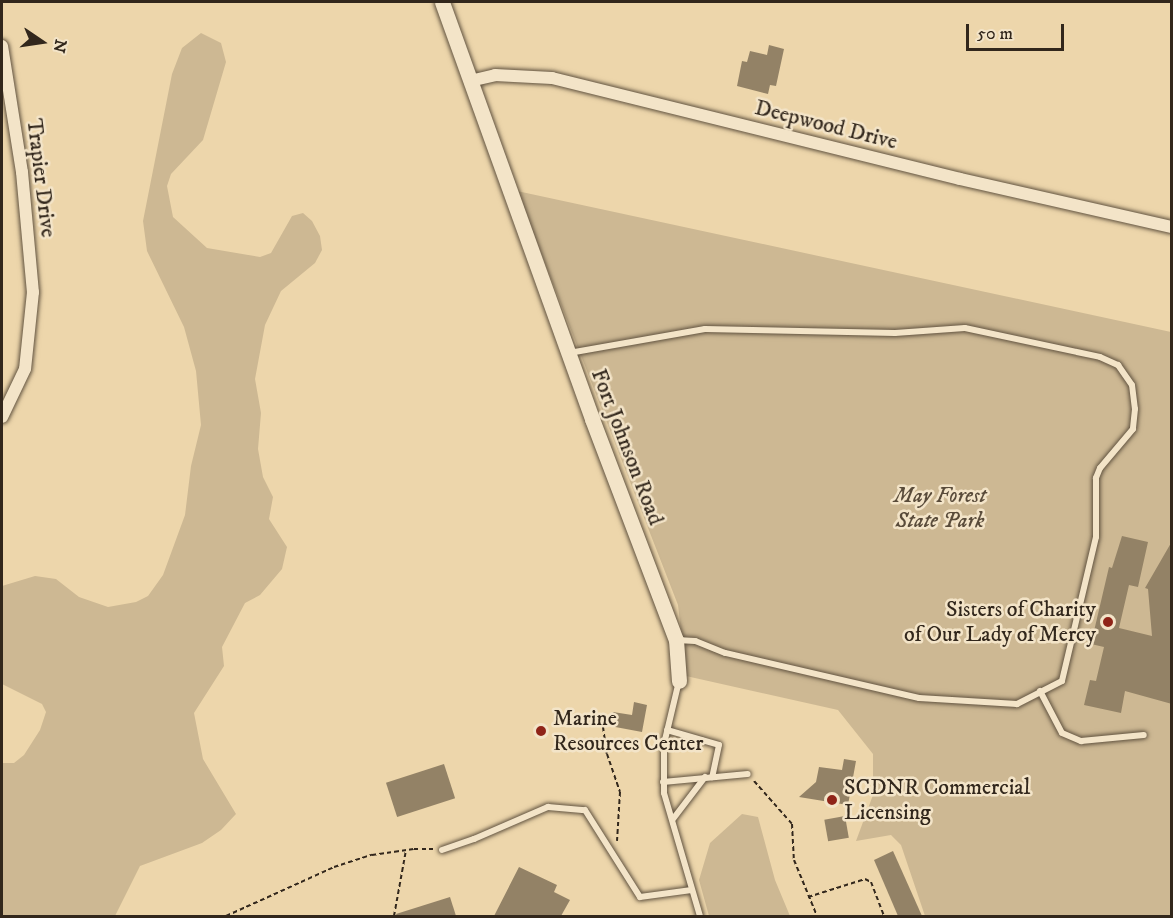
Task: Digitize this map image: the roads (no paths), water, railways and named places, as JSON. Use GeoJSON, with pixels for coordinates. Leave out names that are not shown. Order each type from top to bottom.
{"type":"FeatureCollection","features":[{"type":"Feature","properties":{"kind":"street","name":"Fort Johnson Road"},"geometry":{"type":"LineString","coordinates":[[442,2],[568,353],[676,640],[679,681]]}},
{"type":"Feature","properties":{"kind":"street","name":"Trapier Drive"},"geometry":{"type":"LineString","coordinates":[[2,46],[22,172],[33,292],[25,369],[2,417]]}},
{"type":"Feature","properties":{"kind":"street","name":"Deepwood Drive"},"geometry":{"type":"LineString","coordinates":[[470,81],[495,75],[552,78],[960,179],[1172,226]]}},
{"type":"Feature","properties":{"kind":"lane"},"geometry":{"type":"LineString","coordinates":[[568,353],[705,329],[895,333],[947,327],[986,332],[1086,353],[1118,365],[1129,377],[1134,394],[1133,429],[1100,468],[1096,478],[1096,537],[1062,681],[1017,704],[919,698],[725,653],[695,641],[676,640]]}},
{"type":"Feature","properties":{"kind":"lane","name":"Fort Johnson Road"},"geometry":{"type":"LineString","coordinates":[[679,681],[667,730],[662,767],[663,782],[700,916]]}},
{"type":"Feature","properties":{"kind":"lane"},"geometry":{"type":"LineString","coordinates":[[1040,691],[1062,733],[1081,741],[1144,735]]}},
{"type":"Feature","properties":{"kind":"lane"},"geometry":{"type":"LineString","coordinates":[[667,730],[719,745],[708,777],[673,819]]}},
{"type":"Feature","properties":{"kind":"lane"},"geometry":{"type":"LineString","coordinates":[[663,782],[748,774]]}},
{"type":"Feature","properties":{"kind":"lane"},"geometry":{"type":"LineString","coordinates":[[442,850],[474,840],[548,807],[585,810],[640,897],[692,890]]}},
{"type":"Feature","properties":{"kind":"place","name":"Sisters of Charity of Our Lady of Mercy"},"geometry":{"type":"Point","coordinates":[1108,622]}},
{"type":"Feature","properties":{"kind":"place","name":"Marine Resources Center"},"geometry":{"type":"Point","coordinates":[541,731]}},
{"type":"Feature","properties":{"kind":"place","name":"SCDNR Commercial Licensing"},"geometry":{"type":"Point","coordinates":[832,800]}},
{"type":"Feature","properties":{"kind":"park label","name":"May Forest State Park"},"geometry":{"type":"Point","coordinates":[940,508]}}]}
